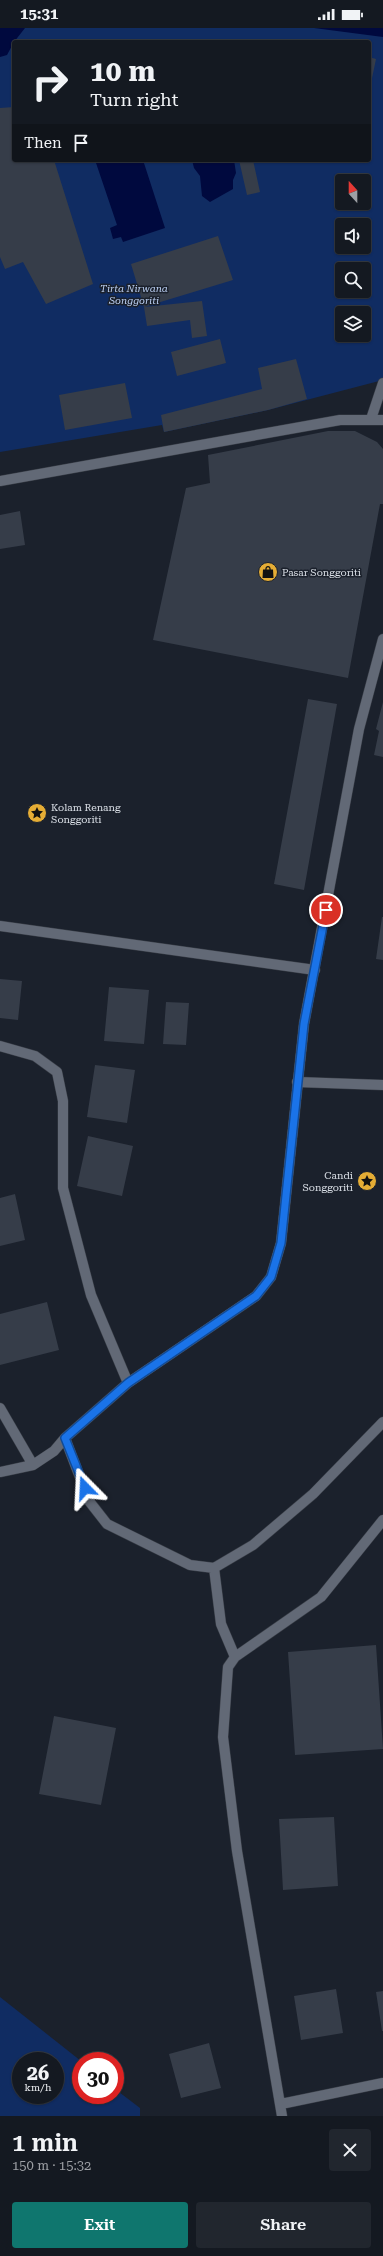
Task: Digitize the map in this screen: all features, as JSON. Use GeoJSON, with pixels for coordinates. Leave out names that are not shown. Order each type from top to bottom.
{"type":"FeatureCollection","features":[{"type":"Feature","properties":{"kind":"street"},"geometry":{"type":"LineString","coordinates":[[371,419],[383,382]]}},
{"type":"Feature","properties":{"kind":"street"},"geometry":{"type":"LineString","coordinates":[[0,481],[237,437],[340,420],[383,420]]}},
{"type":"Feature","properties":{"kind":"street"},"geometry":{"type":"LineString","coordinates":[[0,1472],[33,1465],[54,1451],[65,1438],[128,1383],[188,1340],[238,1310],[256,1296],[271,1277],[281,1243],[304,1024],[359,729],[383,640]]}},
{"type":"Feature","properties":{"kind":"street"},"geometry":{"type":"LineString","coordinates":[[0,926],[314,970]]}},
{"type":"Feature","properties":{"kind":"street"},"geometry":{"type":"LineString","coordinates":[[0,1046],[35,1056],[57,1072],[63,1101],[63,1188],[91,1295],[128,1383]]}},
{"type":"Feature","properties":{"kind":"street"},"geometry":{"type":"LineString","coordinates":[[297,1082],[383,1085]]}},
{"type":"Feature","properties":{"kind":"street"},"geometry":{"type":"LineString","coordinates":[[0,1408],[33,1465]]}},
{"type":"Feature","properties":{"kind":"street"},"geometry":{"type":"LineString","coordinates":[[65,1438],[89,1501],[107,1524],[190,1565],[214,1568],[254,1545],[313,1494],[383,1422]]}},
{"type":"Feature","properties":{"kind":"street"},"geometry":{"type":"LineString","coordinates":[[282,2116],[237,1851],[223,1737],[228,1667],[235,1657],[321,1597],[383,1520]]}},
{"type":"Feature","properties":{"kind":"street"},"geometry":{"type":"LineString","coordinates":[[214,1568],[221,1624],[235,1657]]}},
{"type":"Feature","properties":{"kind":"street"},"geometry":{"type":"LineString","coordinates":[[281,2104],[383,2083]]}},
{"type":"Feature","properties":{"kind":"green space","name":"Tirta Nirwana Songgoriti"},"geometry":{"type":"Polygon","coordinates":[[[0,28],[383,28],[383,380],[268,410],[164,432],[162,425],[0,452],[0,28]]]}},
{"type":"Feature","properties":{"kind":"green space"},"geometry":{"type":"Polygon","coordinates":[[[0,1997],[72,2054],[72,2104],[124,2104],[124,2096],[140,2108],[140,2116],[0,2116],[0,1997]]]}},
{"type":"Feature","properties":{"kind":"shaded area"},"geometry":{"type":"Polygon","coordinates":[[[0,28],[25,28],[16,40],[12,40],[12,46],[7,55],[0,57],[0,28]]]}},
{"type":"Feature","properties":{"kind":"shaded area"},"geometry":{"type":"Polygon","coordinates":[[[314,28],[383,28],[383,37],[314,28]]]}},
{"type":"Feature","properties":{"kind":"shaded area"},"geometry":{"type":"Polygon","coordinates":[[[96,162],[144,162],[165,228],[123,242],[121,237],[113,239],[110,228],[117,225],[96,162]]]}},
{"type":"Feature","properties":{"kind":"shaded area"},"geometry":{"type":"Polygon","coordinates":[[[192,162],[234,162],[236,173],[233,180],[233,189],[210,202],[202,196],[200,176],[194,168],[192,162]]]}},
{"type":"Feature","properties":{"kind":"building"},"geometry":{"type":"Polygon","coordinates":[[[371,58],[376,59],[371,83],[371,58]]]}},
{"type":"Feature","properties":{"kind":"building"},"geometry":{"type":"Polygon","coordinates":[[[12,107],[12,162],[55,162],[93,284],[46,304],[23,262],[5,269],[0,257],[0,108],[12,107]]]}},
{"type":"Feature","properties":{"kind":"building"},"geometry":{"type":"Polygon","coordinates":[[[239,162],[253,162],[260,192],[247,195],[239,162]]]}},
{"type":"Feature","properties":{"kind":"building"},"geometry":{"type":"Polygon","coordinates":[[[218,236],[233,280],[144,307],[131,264],[218,236]]]}},
{"type":"Feature","properties":{"kind":"building"},"geometry":{"type":"Polygon","coordinates":[[[202,301],[207,336],[192,338],[190,320],[147,326],[144,307],[202,301]]]}},
{"type":"Feature","properties":{"kind":"building"},"geometry":{"type":"Polygon","coordinates":[[[220,339],[226,363],[177,376],[171,352],[220,339]]]}},
{"type":"Feature","properties":{"kind":"building"},"geometry":{"type":"Polygon","coordinates":[[[296,359],[307,399],[268,410],[164,432],[161,415],[262,389],[258,368],[296,359]]]}},
{"type":"Feature","properties":{"kind":"building"},"geometry":{"type":"Polygon","coordinates":[[[125,383],[132,418],[65,430],[59,395],[125,383]]]}},
{"type":"Feature","properties":{"kind":"building","name":"Pasar Songgoriti"},"geometry":{"type":"Polygon","coordinates":[[[328,431],[355,431],[377,442],[383,449],[383,504],[380,504],[348,678],[153,640],[186,488],[210,483],[208,455],[328,431]]]}},
{"type":"Feature","properties":{"kind":"building"},"geometry":{"type":"Polygon","coordinates":[[[20,511],[25,545],[0,549],[0,515],[20,511]]]}},
{"type":"Feature","properties":{"kind":"building"},"geometry":{"type":"Polygon","coordinates":[[[308,699],[337,704],[304,890],[274,884],[308,699]]]}},
{"type":"Feature","properties":{"kind":"building"},"geometry":{"type":"Polygon","coordinates":[[[383,702],[383,757],[374,755],[379,731],[376,729],[383,702]]]}},
{"type":"Feature","properties":{"kind":"building"},"geometry":{"type":"Polygon","coordinates":[[[383,917],[383,960],[376,959],[383,917]]]}},
{"type":"Feature","properties":{"kind":"building"},"geometry":{"type":"Polygon","coordinates":[[[0,979],[22,981],[18,1020],[0,1018],[0,979]]]}},
{"type":"Feature","properties":{"kind":"building"},"geometry":{"type":"Polygon","coordinates":[[[109,987],[149,990],[144,1044],[104,1041],[109,987]]]}},
{"type":"Feature","properties":{"kind":"building"},"geometry":{"type":"Polygon","coordinates":[[[166,1002],[189,1003],[186,1045],[163,1044],[166,1002]]]}},
{"type":"Feature","properties":{"kind":"building"},"geometry":{"type":"Polygon","coordinates":[[[95,1065],[135,1070],[127,1123],[87,1117],[95,1065]]]}},
{"type":"Feature","properties":{"kind":"building"},"geometry":{"type":"Polygon","coordinates":[[[88,1136],[133,1146],[122,1196],[77,1186],[88,1136]]]}},
{"type":"Feature","properties":{"kind":"building"},"geometry":{"type":"Polygon","coordinates":[[[15,1194],[25,1240],[0,1246],[0,1198],[15,1194]]]}},
{"type":"Feature","properties":{"kind":"building"},"geometry":{"type":"Polygon","coordinates":[[[47,1302],[59,1350],[0,1365],[0,1314],[47,1302]]]}},
{"type":"Feature","properties":{"kind":"building"},"geometry":{"type":"Polygon","coordinates":[[[376,1645],[383,1749],[295,1755],[288,1652],[376,1645]]]}},
{"type":"Feature","properties":{"kind":"building"},"geometry":{"type":"Polygon","coordinates":[[[54,1716],[116,1728],[101,1805],[39,1794],[54,1716]]]}},
{"type":"Feature","properties":{"kind":"building"},"geometry":{"type":"Polygon","coordinates":[[[334,1817],[338,1886],[283,1890],[279,1819],[334,1817]]]}},
{"type":"Feature","properties":{"kind":"building"},"geometry":{"type":"Polygon","coordinates":[[[336,1989],[343,2033],[301,2040],[294,1996],[336,1989]]]}},
{"type":"Feature","properties":{"kind":"building"},"geometry":{"type":"Polygon","coordinates":[[[383,1991],[383,2031],[382,2031],[376,1992],[383,1991]]]}},
{"type":"Feature","properties":{"kind":"building"},"geometry":{"type":"Polygon","coordinates":[[[209,2043],[221,2088],[181,2098],[169,2054],[209,2043]]]}},
{"type":"Feature","properties":{"kind":"place","name":"Pasar Songgoriti"},"geometry":{"type":"Point","coordinates":[268,572]}},
{"type":"Feature","properties":{"kind":"place","name":"Kolam Renang Songgoriti"},"geometry":{"type":"Point","coordinates":[37,813]}},
{"type":"Feature","properties":{"kind":"place","name":"Candi Songgoriti"},"geometry":{"type":"Point","coordinates":[367,1181]}},
{"type":"Feature","properties":{"kind":"route"},"geometry":{"type":"LineString","coordinates":[[85,1488],[65,1438],[128,1383],[187,1341],[238,1310],[256,1296],[271,1277],[281,1243],[304,1024],[326,910]]}}]}
